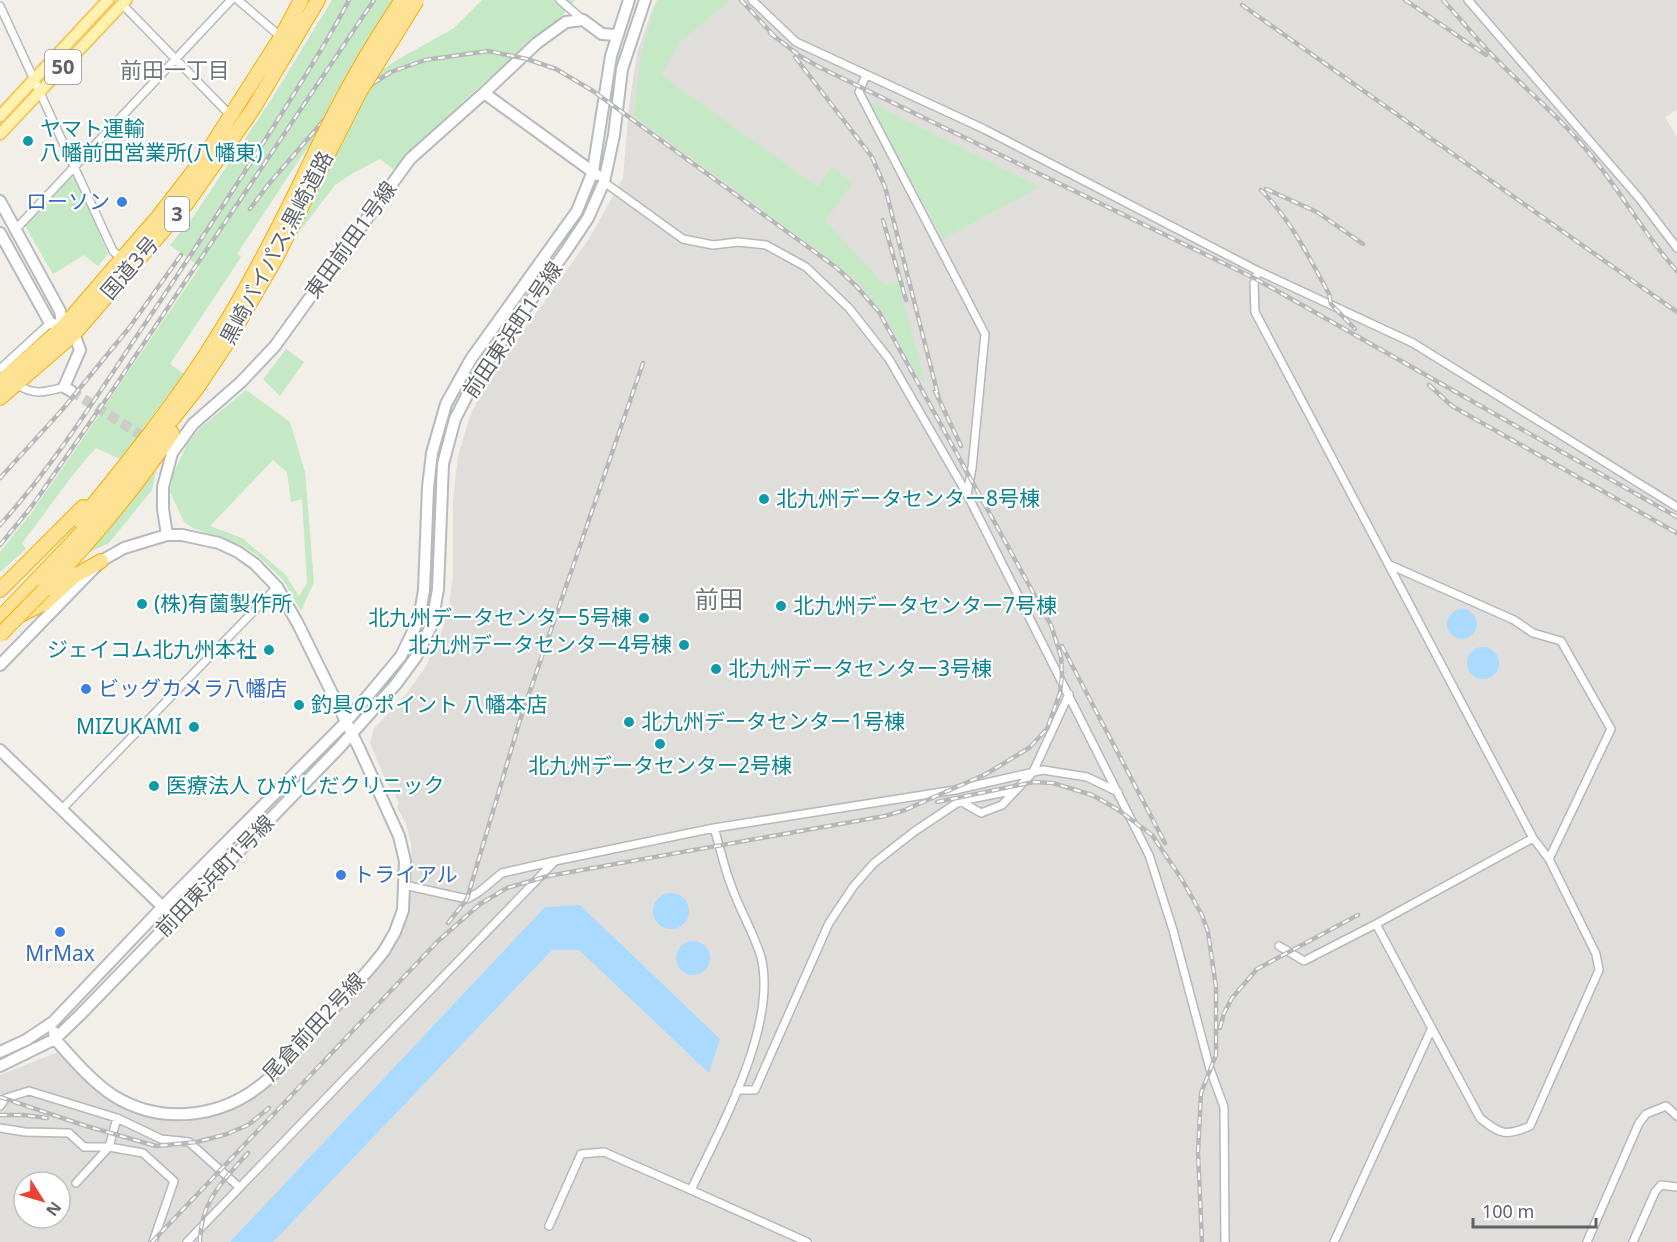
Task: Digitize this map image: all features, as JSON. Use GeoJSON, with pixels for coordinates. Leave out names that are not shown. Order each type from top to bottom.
{"type":"FeatureCollection","features":[{"type":"Feature","properties":{"kind":"highway","name":"国道3号"},"geometry":{"type":"LineString","coordinates":[[0,398],[17,384],[184,184],[231,116],[301,0]]}},
{"type":"Feature","properties":{"kind":"highway","name":"国道3号"},"geometry":{"type":"LineString","coordinates":[[0,383],[62,328],[186,203],[253,109],[318,0]]}},
{"type":"Feature","properties":{"kind":"highway","name":"黒崎バイパス;黒崎道路"},"geometry":{"type":"LineString","coordinates":[[0,618],[43,576],[98,514],[168,427],[225,346],[276,258],[318,161],[330,121],[369,51],[402,0]]}},
{"type":"Feature","properties":{"kind":"highway","name":"黒崎バイパス;黒崎道路"},"geometry":{"type":"LineString","coordinates":[[0,605],[78,523],[152,431],[216,340],[318,161],[417,0]]}},
{"type":"Feature","properties":{"kind":"highway"},"geometry":{"type":"LineString","coordinates":[[0,635],[109,517],[149,467],[200,390],[225,346]]}},
{"type":"Feature","properties":{"kind":"highway"},"geometry":{"type":"LineString","coordinates":[[0,590],[66,524],[152,431]]}},
{"type":"Feature","properties":{"kind":"highway"},"geometry":{"type":"LineString","coordinates":[[15,616],[45,603],[73,577],[101,561]]}},
{"type":"Feature","properties":{"kind":"main road","name":"50"},"geometry":{"type":"LineString","coordinates":[[0,116],[108,0]]}},
{"type":"Feature","properties":{"kind":"main road","name":"50"},"geometry":{"type":"LineString","coordinates":[[0,134],[124,2]]}},
{"type":"Feature","properties":{"kind":"street"},"geometry":{"type":"LineString","coordinates":[[17,384],[32,392],[68,389],[80,351],[2,241],[16,229],[231,0]]}},
{"type":"Feature","properties":{"kind":"street"},"geometry":{"type":"LineString","coordinates":[[238,0],[280,37]]}},
{"type":"Feature","properties":{"kind":"street"},"geometry":{"type":"LineString","coordinates":[[560,0],[602,33],[616,35]]}},
{"type":"Feature","properties":{"kind":"street","name":"前田東浜町1号線"},"geometry":{"type":"LineString","coordinates":[[0,1052],[26,1040],[53,1022],[346,722],[401,656],[419,619],[424,590],[428,488],[432,453],[447,404],[471,359],[578,211],[593,171],[611,56],[629,0]]}},
{"type":"Feature","properties":{"kind":"street","name":"前田東浜町1号線"},"geometry":{"type":"LineString","coordinates":[[0,1066],[55,1039],[351,734],[416,657],[432,624],[438,589],[443,464],[455,419],[477,376],[588,218],[604,182],[614,135],[622,69],[645,0]]}},
{"type":"Feature","properties":{"kind":"street"},"geometry":{"type":"LineString","coordinates":[[752,0],[796,42],[984,129],[1258,271],[1413,343],[1677,507]]}},
{"type":"Feature","properties":{"kind":"street"},"geometry":{"type":"LineString","coordinates":[[1468,0],[1639,198],[1677,248]]}},
{"type":"Feature","properties":{"kind":"street"},"geometry":{"type":"LineString","coordinates":[[124,2],[175,60],[231,116]]}},
{"type":"Feature","properties":{"kind":"street"},"geometry":{"type":"LineString","coordinates":[[0,6],[113,251],[121,258]]}},
{"type":"Feature","properties":{"kind":"street","name":"東田前田1号線"},"geometry":{"type":"LineString","coordinates":[[167,535],[163,509],[163,487],[169,451],[193,424],[241,382],[274,346],[410,159],[537,43],[566,22],[583,20]]}},
{"type":"Feature","properties":{"kind":"street"},"geometry":{"type":"LineString","coordinates":[[866,75],[859,92],[985,334],[972,468],[967,495]]}},
{"type":"Feature","properties":{"kind":"street"},"geometry":{"type":"LineString","coordinates":[[484,93],[683,239],[713,245],[738,242],[766,245],[806,267],[849,308],[890,359],[967,495],[1149,855],[1173,930],[1210,1069],[1224,1107],[1225,1242]]}},
{"type":"Feature","properties":{"kind":"street"},"geometry":{"type":"LineString","coordinates":[[0,201],[60,311],[62,328]]}},
{"type":"Feature","properties":{"kind":"street"},"geometry":{"type":"LineString","coordinates":[[1258,271],[1254,284],[1255,312],[1533,838],[1549,860],[1596,954],[1599,970],[1530,1126],[1512,1134],[1497,1131],[1480,1118],[1376,924]]}},
{"type":"Feature","properties":{"kind":"street"},"geometry":{"type":"LineString","coordinates":[[0,369],[62,328]]}},
{"type":"Feature","properties":{"kind":"street"},"geometry":{"type":"LineString","coordinates":[[0,665],[101,561],[124,548],[167,535]]}},
{"type":"Feature","properties":{"kind":"street","name":"尾倉前田2号線"},"geometry":{"type":"LineString","coordinates":[[55,1039],[112,1095],[130,1105],[172,1115],[196,1115],[225,1106],[242,1099],[267,1080],[376,962],[395,932],[403,910],[405,861],[399,836],[359,748],[298,624],[277,587],[255,564],[219,543],[182,535],[167,535]]}},
{"type":"Feature","properties":{"kind":"street"},"geometry":{"type":"LineString","coordinates":[[1390,565],[1514,620],[1533,633],[1561,640],[1611,729],[1549,860]]}},
{"type":"Feature","properties":{"kind":"street"},"geometry":{"type":"LineString","coordinates":[[62,809],[277,587]]}},
{"type":"Feature","properties":{"kind":"street"},"geometry":{"type":"LineString","coordinates":[[960,801],[981,813],[1002,805],[1033,772],[1069,694]]}},
{"type":"Feature","properties":{"kind":"street"},"geometry":{"type":"LineString","coordinates":[[0,750],[174,918]]}},
{"type":"Feature","properties":{"kind":"street"},"geometry":{"type":"LineString","coordinates":[[404,885],[467,898],[479,892],[502,873],[555,861],[714,828],[946,792],[1043,770],[1087,777],[1119,792]]}},
{"type":"Feature","properties":{"kind":"street"},"geometry":{"type":"LineString","coordinates":[[737,1090],[755,1090],[829,922],[853,887],[874,863],[915,831],[960,801],[1016,790]]}},
{"type":"Feature","properties":{"kind":"street"},"geometry":{"type":"LineString","coordinates":[[691,1191],[737,1090],[762,1016],[765,986],[760,957],[730,884],[714,828]]}},
{"type":"Feature","properties":{"kind":"street"},"geometry":{"type":"LineString","coordinates":[[1279,946],[1304,961],[1533,838]]}},
{"type":"Feature","properties":{"kind":"street"},"geometry":{"type":"LineString","coordinates":[[187,1242],[555,861]]}},
{"type":"Feature","properties":{"kind":"street"},"geometry":{"type":"LineString","coordinates":[[53,1022],[55,1039]]}},
{"type":"Feature","properties":{"kind":"street"},"geometry":{"type":"LineString","coordinates":[[1334,1242],[1431,1030]]}},
{"type":"Feature","properties":{"kind":"street"},"geometry":{"type":"LineString","coordinates":[[0,1106],[6,1098],[29,1091],[117,1118],[161,1139],[189,1142],[239,1187]]}},
{"type":"Feature","properties":{"kind":"street"},"geometry":{"type":"LineString","coordinates":[[1587,1242],[1639,1124],[1646,1114],[1666,1106],[1677,1116]]}},
{"type":"Feature","properties":{"kind":"street"},"geometry":{"type":"LineString","coordinates":[[76,1183],[110,1148],[117,1118]]}},
{"type":"Feature","properties":{"kind":"street"},"geometry":{"type":"LineString","coordinates":[[0,1128],[25,1132],[69,1132],[84,1147],[143,1153],[174,1181],[153,1242]]}},
{"type":"Feature","properties":{"kind":"street"},"geometry":{"type":"LineString","coordinates":[[549,1226],[581,1154],[604,1152],[807,1242]]}},
{"type":"Feature","properties":{"kind":"street"},"geometry":{"type":"LineString","coordinates":[[1633,1242],[1654,1192],[1661,1185],[1677,1187]]}},
{"type":"Feature","properties":{"kind":"shaded area"},"geometry":{"type":"Polygon","coordinates":[[[657,0],[1677,0],[1677,110],[1665,117],[1677,137],[1677,1242],[0,1242],[0,1075],[58,1052],[111,1102],[132,1112],[186,1122],[219,1115],[258,1096],[296,1059],[382,965],[403,930],[412,887],[411,843],[406,824],[397,807],[399,803],[386,782],[370,743],[374,728],[405,696],[426,666],[448,613],[453,576],[453,500],[458,456],[470,416],[487,382],[589,239],[623,178],[629,106],[637,53],[657,0]]]}},
{"type":"Feature","properties":{"kind":"green space"},"geometry":{"type":"Polygon","coordinates":[[[332,0],[395,0],[379,25],[378,73],[454,28],[482,0],[575,0],[562,16],[414,147],[396,171],[380,159],[353,173],[335,185],[296,236],[363,100],[315,140],[303,154],[237,254],[241,257],[170,364],[184,374],[120,459],[96,448],[67,482],[22,543],[26,549],[0,572],[0,552],[32,512],[200,267],[170,245],[193,217],[271,100],[332,0]]]}},
{"type":"Feature","properties":{"kind":"green space"},"geometry":{"type":"Polygon","coordinates":[[[660,0],[730,0],[678,44],[661,75],[818,187],[831,167],[852,183],[825,221],[885,285],[898,283],[925,381],[921,382],[883,312],[859,283],[819,251],[634,116],[640,59],[655,7],[660,0]]]}},
{"type":"Feature","properties":{"kind":"green space"},"geometry":{"type":"Polygon","coordinates":[[[868,101],[1040,187],[943,239],[868,101]]]}},
{"type":"Feature","properties":{"kind":"green space"},"geometry":{"type":"Polygon","coordinates":[[[72,176],[76,179],[108,254],[98,266],[84,255],[53,274],[25,226],[72,176]]]}},
{"type":"Feature","properties":{"kind":"green space"},"geometry":{"type":"Polygon","coordinates":[[[286,349],[304,362],[280,396],[263,379],[286,349]]]}},
{"type":"Feature","properties":{"kind":"green space"},"geometry":{"type":"Polygon","coordinates":[[[246,390],[290,422],[305,472],[314,582],[301,611],[283,580],[258,556],[243,546],[193,528],[184,522],[170,492],[173,475],[187,444],[200,428],[246,390]],[[273,460],[210,526],[242,538],[285,574],[299,596],[307,583],[302,499],[291,502],[287,472],[273,460]]]}},
{"type":"Feature","properties":{"kind":"green space"},"geometry":{"type":"Polygon","coordinates":[[[156,471],[152,490],[109,543],[88,553],[156,471]]]}},
{"type":"Feature","properties":{"kind":"water"},"geometry":{"type":"Polygon","coordinates":[[[1462,609],[1473,613],[1477,624],[1473,635],[1462,639],[1451,635],[1447,624],[1451,613],[1462,609]]]}},
{"type":"Feature","properties":{"kind":"water"},"geometry":{"type":"Polygon","coordinates":[[[1483,647],[1494,652],[1499,663],[1494,674],[1483,679],[1472,674],[1467,663],[1472,652],[1483,647]]]}},
{"type":"Feature","properties":{"kind":"water"},"geometry":{"type":"Polygon","coordinates":[[[671,893],[684,898],[689,911],[684,924],[671,929],[658,924],[653,911],[658,898],[671,893]]]}},
{"type":"Feature","properties":{"kind":"water"},"geometry":{"type":"Polygon","coordinates":[[[580,905],[720,1039],[709,1073],[579,950],[552,950],[273,1242],[230,1242],[545,907],[580,905]]]}},
{"type":"Feature","properties":{"kind":"water"},"geometry":{"type":"Polygon","coordinates":[[[693,941],[705,946],[710,958],[705,970],[693,975],[681,970],[676,958],[681,946],[693,941]]]}},
{"type":"Feature","properties":{"kind":"tunnel"},"geometry":{"type":"LineString","coordinates":[[71,391],[152,442]]}},
{"type":"Feature","properties":{"kind":"railway"},"geometry":{"type":"LineString","coordinates":[[0,525],[23,499],[64,444],[161,300],[267,137],[349,0]]}},
{"type":"Feature","properties":{"kind":"railway"},"geometry":{"type":"LineString","coordinates":[[0,545],[32,506],[114,388],[374,0]]}},
{"type":"Feature","properties":{"kind":"railway"},"geometry":{"type":"LineString","coordinates":[[741,0],[776,38]]}},
{"type":"Feature","properties":{"kind":"railway"},"geometry":{"type":"LineString","coordinates":[[1405,0],[1486,55]]}},
{"type":"Feature","properties":{"kind":"railway"},"geometry":{"type":"LineString","coordinates":[[1443,0],[1497,60],[1549,109],[1579,142],[1612,182],[1654,243],[1677,271]]}},
{"type":"Feature","properties":{"kind":"railway"},"geometry":{"type":"LineString","coordinates":[[1242,5],[1677,312]]}},
{"type":"Feature","properties":{"kind":"railway"},"geometry":{"type":"LineString","coordinates":[[770,33],[819,67],[1256,279],[1677,517]]}},
{"type":"Feature","properties":{"kind":"railway"},"geometry":{"type":"LineString","coordinates":[[152,1242],[438,941],[480,904],[507,888],[548,876],[885,816],[905,810],[986,774],[1029,748],[1047,729],[1060,693],[1062,675],[1061,657],[1051,625],[879,312],[837,268],[593,91],[556,69],[527,59],[488,51],[425,60],[391,72],[350,98],[325,119],[250,209]]}},
{"type":"Feature","properties":{"kind":"railway"},"geometry":{"type":"LineString","coordinates":[[795,57],[872,157],[885,187],[939,399]]}},
{"type":"Feature","properties":{"kind":"railway"},"geometry":{"type":"LineString","coordinates":[[1266,189],[1317,212],[1363,244]]}},
{"type":"Feature","properties":{"kind":"railway"},"geometry":{"type":"LineString","coordinates":[[1261,190],[1299,239],[1329,294],[1331,304],[1355,329]]}},
{"type":"Feature","properties":{"kind":"railway"},"geometry":{"type":"LineString","coordinates":[[883,220],[906,300]]}},
{"type":"Feature","properties":{"kind":"railway"},"geometry":{"type":"LineString","coordinates":[[0,478],[62,410],[129,328],[181,255]]}},
{"type":"Feature","properties":{"kind":"railway"},"geometry":{"type":"LineString","coordinates":[[448,923],[467,899],[520,720],[643,363]]}},
{"type":"Feature","properties":{"kind":"railway"},"geometry":{"type":"LineString","coordinates":[[1429,385],[1452,406],[1677,533]]}},
{"type":"Feature","properties":{"kind":"railway"},"geometry":{"type":"LineString","coordinates":[[935,391],[961,446]]}},
{"type":"Feature","properties":{"kind":"railway"},"geometry":{"type":"LineString","coordinates":[[1062,646],[1165,843]]}},
{"type":"Feature","properties":{"kind":"railway"},"geometry":{"type":"LineString","coordinates":[[937,802],[1034,782],[1053,783],[1092,795],[1117,809],[1152,835],[1181,878],[1202,915],[1208,932],[1216,987],[1216,1055],[1201,1093],[1198,1152],[1202,1242]]}},
{"type":"Feature","properties":{"kind":"railway"},"geometry":{"type":"LineString","coordinates":[[1220,1028],[1224,1013],[1232,998],[1257,969],[1358,915]]}},
{"type":"Feature","properties":{"kind":"railway"},"geometry":{"type":"LineString","coordinates":[[0,1097],[86,1126],[156,1146],[197,1142],[227,1134],[248,1125],[269,1108]]}},
{"type":"Feature","properties":{"kind":"railway"},"geometry":{"type":"LineString","coordinates":[[0,1115],[47,1118]]}},
{"type":"Feature","properties":{"kind":"railway"},"geometry":{"type":"LineString","coordinates":[[200,1242],[204,1215],[209,1204],[222,1183],[248,1153]]}},
{"type":"Feature","properties":{"kind":"place","name":"ヤマト運輸 八幡前田営業所(八幡東)"},"geometry":{"type":"Point","coordinates":[28,141]}},
{"type":"Feature","properties":{"kind":"place","name":"ローソン"},"geometry":{"type":"Point","coordinates":[122,202]}},
{"type":"Feature","properties":{"kind":"place","name":"北九州データセンター8号棟"},"geometry":{"type":"Point","coordinates":[764,499]}},
{"type":"Feature","properties":{"kind":"place","name":"(株)有薗製作所"},"geometry":{"type":"Point","coordinates":[142,604]}},
{"type":"Feature","properties":{"kind":"place","name":"北九州データセンター7号棟"},"geometry":{"type":"Point","coordinates":[781,606]}},
{"type":"Feature","properties":{"kind":"place","name":"北九州データセンター5号棟"},"geometry":{"type":"Point","coordinates":[644,618]}},
{"type":"Feature","properties":{"kind":"place","name":"北九州データセンター4号棟"},"geometry":{"type":"Point","coordinates":[684,645]}},
{"type":"Feature","properties":{"kind":"place","name":"ジェイコム北九州本社"},"geometry":{"type":"Point","coordinates":[269,650]}},
{"type":"Feature","properties":{"kind":"place","name":"北九州データセンター3号棟"},"geometry":{"type":"Point","coordinates":[716,669]}},
{"type":"Feature","properties":{"kind":"place","name":"ビッグカメラ八幡店"},"geometry":{"type":"Point","coordinates":[86,689]}},
{"type":"Feature","properties":{"kind":"place","name":"釣具のポイント 八幡本店"},"geometry":{"type":"Point","coordinates":[299,705]}},
{"type":"Feature","properties":{"kind":"place","name":"北九州データセンター1号棟"},"geometry":{"type":"Point","coordinates":[629,722]}},
{"type":"Feature","properties":{"kind":"place","name":"MIZUKAMI"},"geometry":{"type":"Point","coordinates":[194,727]}},
{"type":"Feature","properties":{"kind":"place","name":"北九州データセンター2号棟"},"geometry":{"type":"Point","coordinates":[660,744]}},
{"type":"Feature","properties":{"kind":"place","name":"医療法人 ひがしだクリニック"},"geometry":{"type":"Point","coordinates":[154,786]}},
{"type":"Feature","properties":{"kind":"place","name":"トライアル"},"geometry":{"type":"Point","coordinates":[341,875]}},
{"type":"Feature","properties":{"kind":"place","name":"MrMax"},"geometry":{"type":"Point","coordinates":[60,932]}},
{"type":"Feature","properties":{"kind":"district","name":"前田一丁目"},"geometry":{"type":"Point","coordinates":[175,70]}},
{"type":"Feature","properties":{"kind":"district","name":"前田"},"geometry":{"type":"Point","coordinates":[719,600]}}]}
